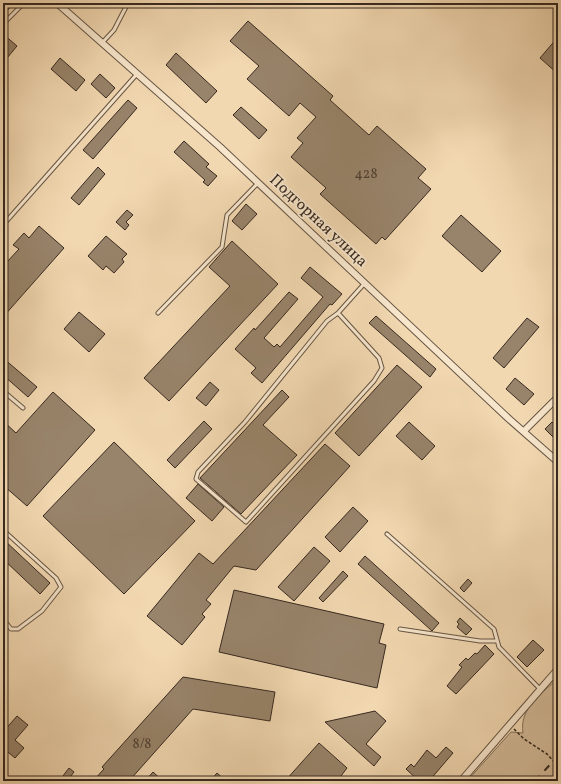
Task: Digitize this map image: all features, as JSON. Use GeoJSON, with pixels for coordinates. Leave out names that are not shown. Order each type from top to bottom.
{"type":"FeatureCollection","features":[{"type":"Feature","properties":{"kind":"street","name":"Подгорная улица"},"geometry":{"type":"LineString","coordinates":[[57,3],[258,182],[524,432],[558,462]]}},
{"type":"Feature","properties":{"kind":"street"},"geometry":{"type":"LineString","coordinates":[[524,432],[558,397]]}},
{"type":"Feature","properties":{"kind":"street"},"geometry":{"type":"LineString","coordinates":[[461,781],[558,669]]}},
{"type":"Feature","properties":{"kind":"lane"},"geometry":{"type":"LineString","coordinates":[[3,24],[24,3]]}},
{"type":"Feature","properties":{"kind":"lane"},"geometry":{"type":"LineString","coordinates":[[102,43],[114,30],[128,3]]}},
{"type":"Feature","properties":{"kind":"lane"},"geometry":{"type":"LineString","coordinates":[[3,225],[137,74]]}},
{"type":"Feature","properties":{"kind":"lane"},"geometry":{"type":"LineString","coordinates":[[158,313],[222,247],[227,215],[258,182]]}},
{"type":"Feature","properties":{"kind":"lane"},"geometry":{"type":"LineString","coordinates":[[338,313],[379,358],[382,368],[374,381],[359,398],[246,522],[196,479],[198,472],[245,422],[327,321],[338,313],[365,283]]}},
{"type":"Feature","properties":{"kind":"lane"},"geometry":{"type":"LineString","coordinates":[[3,391],[23,408]]}},
{"type":"Feature","properties":{"kind":"lane"},"geometry":{"type":"LineString","coordinates":[[3,530],[56,578],[61,587],[42,611],[18,629],[11,629],[3,619]]}},
{"type":"Feature","properties":{"kind":"lane"},"geometry":{"type":"LineString","coordinates":[[387,534],[494,629],[499,647],[540,689]]}},
{"type":"Feature","properties":{"kind":"lane"},"geometry":{"type":"LineString","coordinates":[[400,629],[480,641],[497,641]]}},
{"type":"Feature","properties":{"kind":"path"},"geometry":{"type":"LineString","coordinates":[[510,724],[524,739],[547,754],[558,766]]}},
{"type":"Feature","properties":{"kind":"shaded area"},"geometry":{"type":"Polygon","coordinates":[[[558,678],[558,781],[467,781],[511,732],[523,733],[523,724],[528,709],[533,702],[558,678]]]}},
{"type":"Feature","properties":{"kind":"building"},"geometry":{"type":"Polygon","coordinates":[[[3,3],[14,3],[3,15],[3,3]]]}},
{"type":"Feature","properties":{"kind":"building"},"geometry":{"type":"Polygon","coordinates":[[[248,21],[333,96],[330,100],[369,135],[377,126],[426,169],[418,178],[431,189],[385,240],[382,237],[376,244],[320,194],[326,188],[291,157],[303,143],[297,138],[316,117],[300,103],[289,116],[247,79],[259,66],[230,41],[248,21]]]}},
{"type":"Feature","properties":{"kind":"building"},"geometry":{"type":"Polygon","coordinates":[[[3,34],[17,46],[3,63],[3,34]]]}},
{"type":"Feature","properties":{"kind":"building"},"geometry":{"type":"Polygon","coordinates":[[[558,37],[558,74],[540,58],[558,37]]]}},
{"type":"Feature","properties":{"kind":"building"},"geometry":{"type":"Polygon","coordinates":[[[176,53],[217,91],[206,103],[166,65],[176,53]]]}},
{"type":"Feature","properties":{"kind":"building"},"geometry":{"type":"Polygon","coordinates":[[[60,58],[85,80],[76,91],[51,69],[60,58]]]}},
{"type":"Feature","properties":{"kind":"building"},"geometry":{"type":"Polygon","coordinates":[[[100,74],[115,88],[106,98],[91,84],[100,74]]]}},
{"type":"Feature","properties":{"kind":"building"},"geometry":{"type":"Polygon","coordinates":[[[128,100],[137,108],[93,159],[83,150],[128,100]]]}},
{"type":"Feature","properties":{"kind":"building"},"geometry":{"type":"Polygon","coordinates":[[[241,107],[267,130],[259,139],[233,115],[241,107]]]}},
{"type":"Feature","properties":{"kind":"building"},"geometry":{"type":"Polygon","coordinates":[[[184,141],[209,164],[206,167],[217,176],[208,186],[203,182],[205,180],[174,152],[184,141]]]}},
{"type":"Feature","properties":{"kind":"building"},"geometry":{"type":"Polygon","coordinates":[[[98,167],[105,174],[79,205],[71,198],[98,167]]]}},
{"type":"Feature","properties":{"kind":"building"},"geometry":{"type":"Polygon","coordinates":[[[246,204],[257,214],[242,230],[232,221],[246,204]]]}},
{"type":"Feature","properties":{"kind":"building"},"geometry":{"type":"Polygon","coordinates":[[[127,210],[133,215],[126,222],[129,225],[125,230],[116,222],[127,210]]]}},
{"type":"Feature","properties":{"kind":"building"},"geometry":{"type":"Polygon","coordinates":[[[461,215],[501,251],[482,272],[442,236],[461,215]]]}},
{"type":"Feature","properties":{"kind":"building"},"geometry":{"type":"Polygon","coordinates":[[[39,226],[64,248],[3,317],[3,260],[6,263],[19,249],[13,245],[24,233],[29,238],[39,226]]]}},
{"type":"Feature","properties":{"kind":"building"},"geometry":{"type":"Polygon","coordinates":[[[106,236],[127,254],[122,259],[124,262],[114,273],[106,266],[103,270],[88,256],[106,236]]]}},
{"type":"Feature","properties":{"kind":"building"},"geometry":{"type":"Polygon","coordinates":[[[232,241],[278,284],[169,401],[144,378],[230,286],[209,267],[232,241]]]}},
{"type":"Feature","properties":{"kind":"building"},"geometry":{"type":"Polygon","coordinates":[[[310,267],[342,294],[332,305],[330,304],[262,383],[251,373],[256,368],[235,349],[254,328],[255,330],[289,292],[298,299],[264,338],[274,347],[277,344],[280,347],[323,297],[301,278],[310,267]]]}},
{"type":"Feature","properties":{"kind":"building"},"geometry":{"type":"Polygon","coordinates":[[[79,312],[105,334],[89,352],[64,329],[79,312]]]}},
{"type":"Feature","properties":{"kind":"building"},"geometry":{"type":"Polygon","coordinates":[[[376,316],[436,369],[430,377],[369,323],[376,316]]]}},
{"type":"Feature","properties":{"kind":"building"},"geometry":{"type":"Polygon","coordinates":[[[527,318],[539,327],[504,368],[493,358],[527,318]]]}},
{"type":"Feature","properties":{"kind":"building"},"geometry":{"type":"Polygon","coordinates":[[[3,358],[37,387],[28,397],[3,375],[3,358]]]}},
{"type":"Feature","properties":{"kind":"building"},"geometry":{"type":"Polygon","coordinates":[[[397,365],[422,387],[359,456],[335,433],[397,365]]]}},
{"type":"Feature","properties":{"kind":"building"},"geometry":{"type":"Polygon","coordinates":[[[515,378],[534,394],[524,405],[506,389],[515,378]]]}},
{"type":"Feature","properties":{"kind":"building"},"geometry":{"type":"Polygon","coordinates":[[[210,382],[219,390],[206,406],[196,398],[210,382]]]}},
{"type":"Feature","properties":{"kind":"building"},"geometry":{"type":"Polygon","coordinates":[[[282,390],[289,397],[263,425],[297,455],[241,514],[200,478],[282,390]]]}},
{"type":"Feature","properties":{"kind":"building"},"geometry":{"type":"Polygon","coordinates":[[[53,392],[95,430],[27,506],[4,486],[8,482],[3,477],[3,421],[16,433],[53,392]]]}},
{"type":"Feature","properties":{"kind":"building"},"geometry":{"type":"Polygon","coordinates":[[[204,421],[212,429],[175,468],[167,460],[204,421]]]}},
{"type":"Feature","properties":{"kind":"building"},"geometry":{"type":"Polygon","coordinates":[[[409,422],[435,446],[422,460],[396,436],[409,422]]]}},
{"type":"Feature","properties":{"kind":"building"},"geometry":{"type":"Polygon","coordinates":[[[552,422],[558,428],[558,432],[553,437],[545,429],[552,422]]]}},
{"type":"Feature","properties":{"kind":"building"},"geometry":{"type":"Polygon","coordinates":[[[114,442],[195,521],[124,594],[43,516],[114,442]]]}},
{"type":"Feature","properties":{"kind":"building"},"geometry":{"type":"Polygon","coordinates":[[[325,444],[350,466],[256,570],[234,566],[206,600],[211,604],[202,614],[205,617],[182,645],[147,616],[199,553],[213,564],[325,444]]]}},
{"type":"Feature","properties":{"kind":"building"},"geometry":{"type":"Polygon","coordinates":[[[198,484],[224,507],[212,521],[186,498],[198,484]]]}},
{"type":"Feature","properties":{"kind":"building"},"geometry":{"type":"Polygon","coordinates":[[[353,507],[368,521],[340,552],[325,537],[353,507]]]}},
{"type":"Feature","properties":{"kind":"building"},"geometry":{"type":"Polygon","coordinates":[[[3,539],[50,583],[40,594],[3,559],[3,539]]]}},
{"type":"Feature","properties":{"kind":"building"},"geometry":{"type":"Polygon","coordinates":[[[314,547],[330,561],[294,601],[278,587],[314,547]]]}},
{"type":"Feature","properties":{"kind":"building"},"geometry":{"type":"Polygon","coordinates":[[[365,556],[439,623],[432,631],[358,564],[365,556]]]}},
{"type":"Feature","properties":{"kind":"building"},"geometry":{"type":"Polygon","coordinates":[[[343,571],[348,576],[323,602],[319,598],[343,571]]]}},
{"type":"Feature","properties":{"kind":"building"},"geometry":{"type":"Polygon","coordinates":[[[468,579],[472,583],[464,592],[460,588],[468,579]]]}},
{"type":"Feature","properties":{"kind":"building"},"geometry":{"type":"Polygon","coordinates":[[[234,590],[384,624],[379,643],[386,645],[377,688],[219,652],[234,590]]]}},
{"type":"Feature","properties":{"kind":"building"},"geometry":{"type":"Polygon","coordinates":[[[460,618],[472,629],[466,635],[457,627],[459,624],[457,622],[460,618]]]}},
{"type":"Feature","properties":{"kind":"building"},"geometry":{"type":"Polygon","coordinates":[[[533,640],[544,650],[527,667],[517,657],[533,640]]]}},
{"type":"Feature","properties":{"kind":"building"},"geometry":{"type":"Polygon","coordinates":[[[485,645],[494,654],[456,694],[447,686],[462,667],[459,665],[466,658],[468,660],[475,653],[477,654],[485,645]]]}},
{"type":"Feature","properties":{"kind":"building"},"geometry":{"type":"Polygon","coordinates":[[[183,677],[275,692],[270,721],[193,709],[129,781],[93,781],[104,769],[102,767],[183,677]]]}},
{"type":"Feature","properties":{"kind":"building"},"geometry":{"type":"Polygon","coordinates":[[[375,711],[386,721],[366,744],[381,757],[374,766],[325,722],[375,711]]]}},
{"type":"Feature","properties":{"kind":"building"},"geometry":{"type":"Polygon","coordinates":[[[17,716],[28,725],[15,740],[24,748],[15,758],[3,748],[3,732],[17,716]]]}},
{"type":"Feature","properties":{"kind":"building"},"geometry":{"type":"Polygon","coordinates":[[[319,743],[347,768],[341,776],[347,781],[285,781],[319,743]]]}},
{"type":"Feature","properties":{"kind":"building"},"geometry":{"type":"Polygon","coordinates":[[[446,747],[453,753],[429,781],[419,781],[406,769],[411,764],[414,767],[427,750],[436,758],[446,747]]]}},
{"type":"Feature","properties":{"kind":"building"},"geometry":{"type":"Polygon","coordinates":[[[69,768],[74,772],[67,781],[59,781],[69,768]]]}},
{"type":"Feature","properties":{"kind":"building"},"geometry":{"type":"Polygon","coordinates":[[[153,772],[163,781],[145,781],[153,772]]]}},
{"type":"Feature","properties":{"kind":"building"},"geometry":{"type":"Polygon","coordinates":[[[217,773],[226,781],[210,781],[217,773]]]}},
{"type":"Feature","properties":{"kind":"railway"},"geometry":{"type":"LineString","coordinates":[[535,781],[558,756]]}}]}
